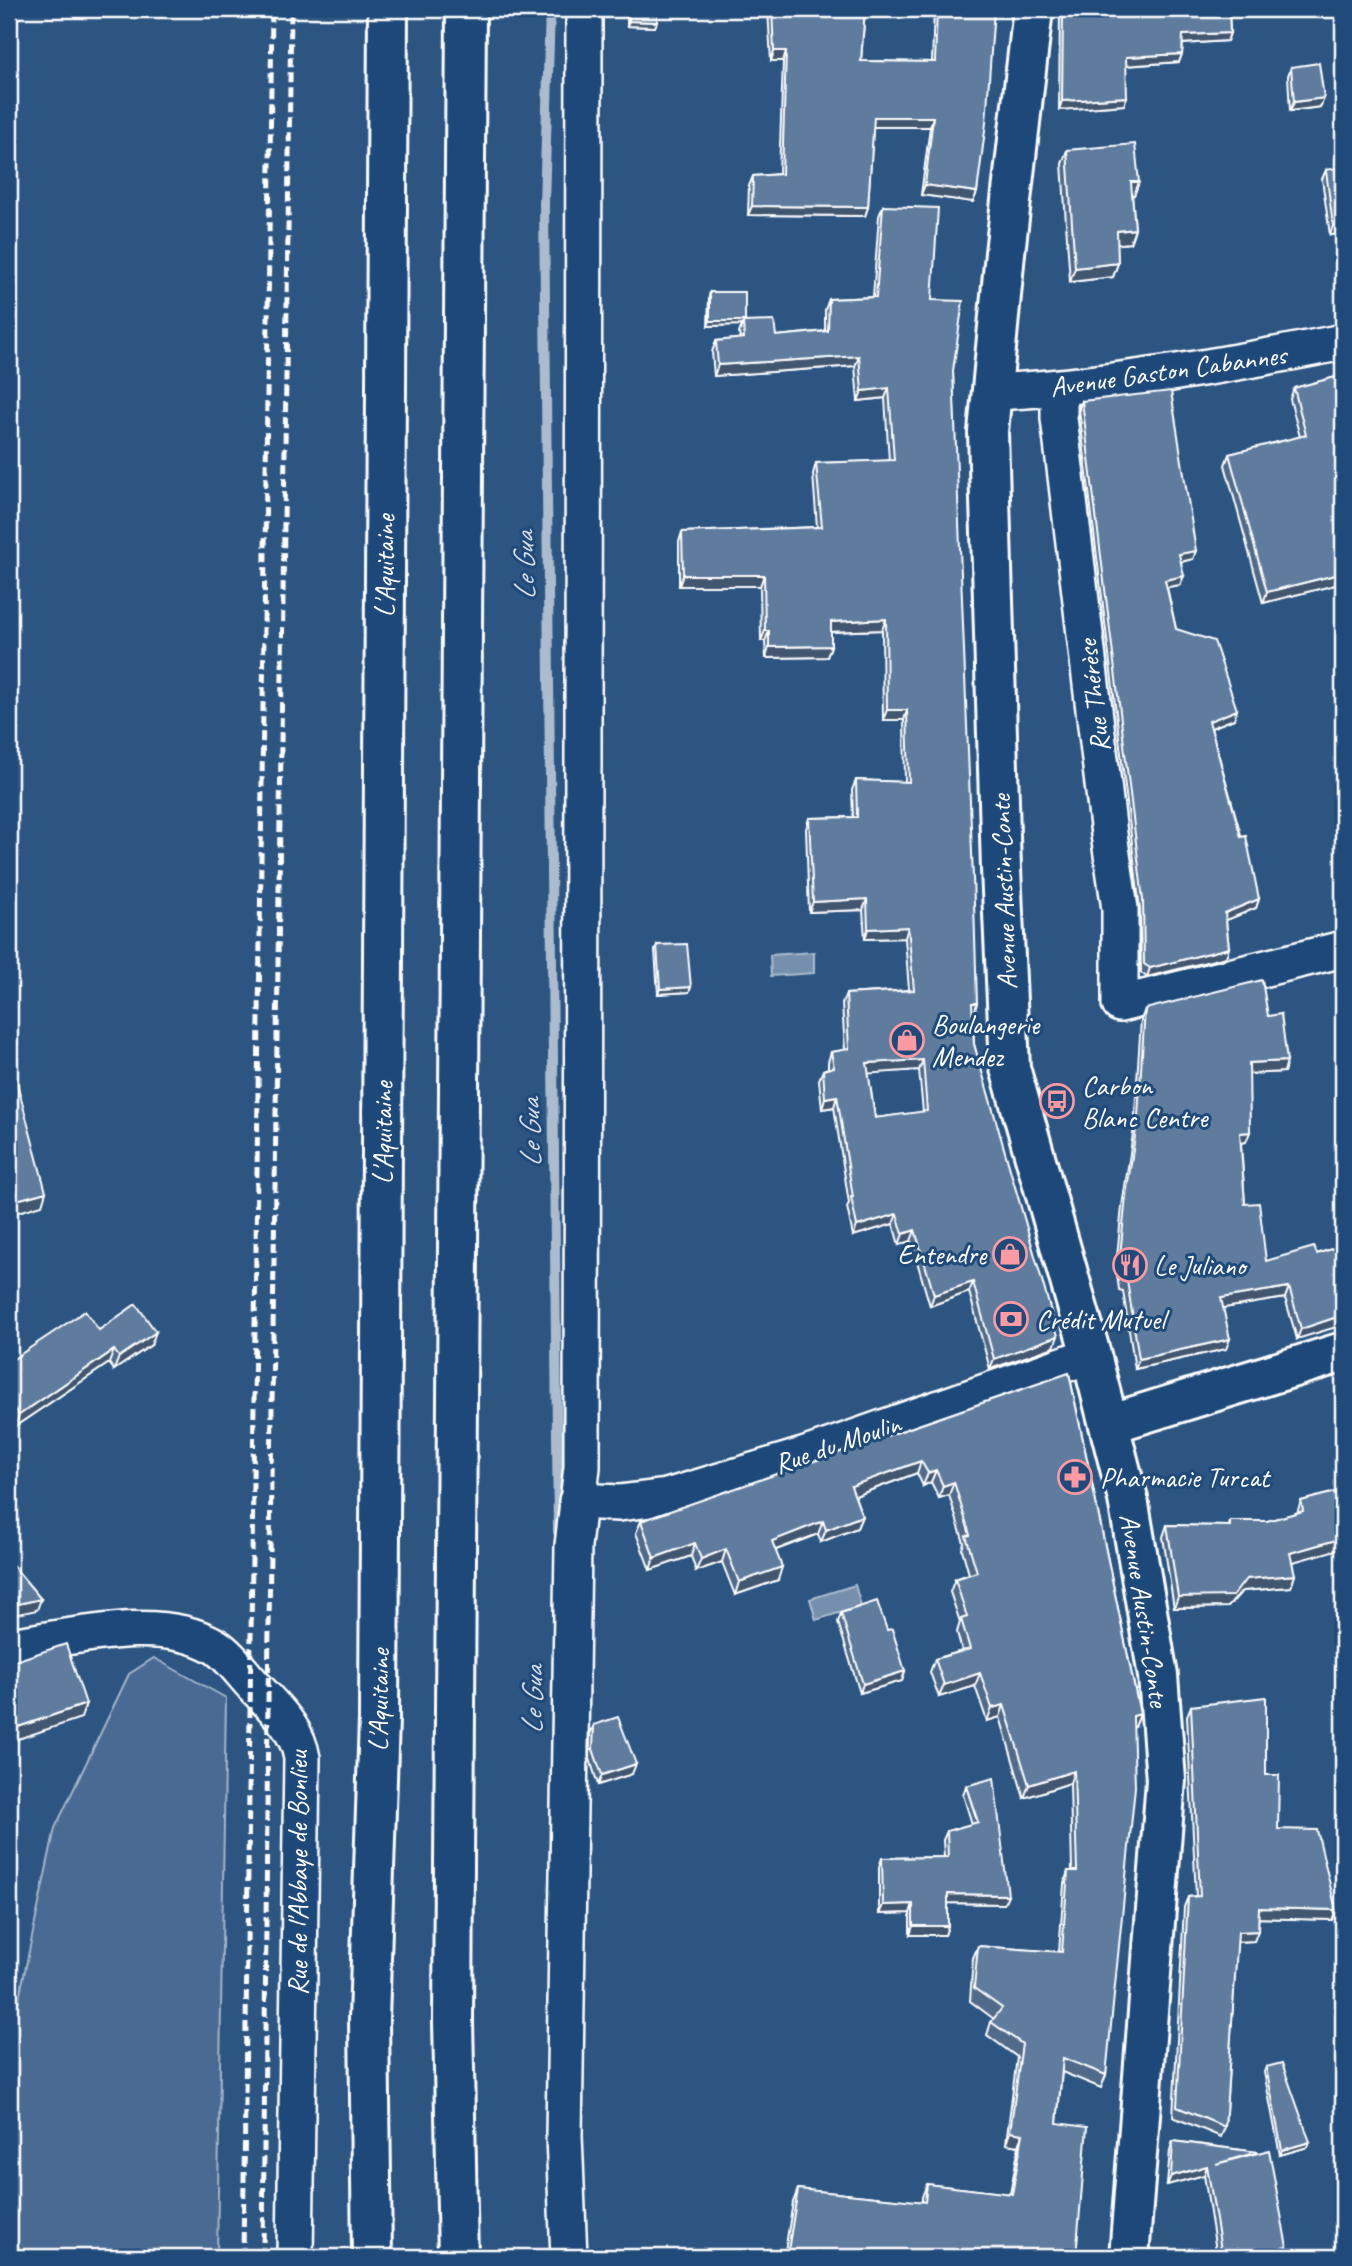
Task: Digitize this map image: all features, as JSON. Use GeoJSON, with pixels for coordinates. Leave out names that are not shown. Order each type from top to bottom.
{"type":"FeatureCollection","features":[{"type":"Feature","properties":{"kind":"main road","name":"L'Aquitaine"},"geometry":{"type":"LineString","coordinates":[[372,2257],[369,2019],[379,1718],[388,9]]}},
{"type":"Feature","properties":{"kind":"main road"},"geometry":{"type":"LineString","coordinates":[[458,2257],[453,2008],[466,9]]}},
{"type":"Feature","properties":{"kind":"main road","name":"Avenue Austin-Conte"},"geometry":{"type":"LineString","coordinates":[[1034,9],[1005,253],[988,432],[1000,856],[1010,1069],[1091,1356],[1128,1499],[1158,1676],[1166,1780],[1129,2257]]}},
{"type":"Feature","properties":{"kind":"main road"},"geometry":{"type":"LineString","coordinates":[[1109,1424],[1343,1352]]}},
{"type":"Feature","properties":{"kind":"street"},"geometry":{"type":"LineString","coordinates":[[569,2257],[564,2136],[573,1546],[582,1467],[584,9]]}},
{"type":"Feature","properties":{"kind":"street","name":"Avenue Gaston Cabannes"},"geometry":{"type":"LineString","coordinates":[[992,392],[1059,388],[1242,362],[1343,342]]}},
{"type":"Feature","properties":{"kind":"street","name":"Rue Thérèse"},"geometry":{"type":"LineString","coordinates":[[1059,388],[1061,431],[1109,834],[1121,909],[1121,1004],[1343,949]]}},
{"type":"Feature","properties":{"kind":"street","name":"Rue du Moulin"},"geometry":{"type":"LineString","coordinates":[[577,1501],[619,1503],[667,1497],[803,1456],[1091,1356]]}},
{"type":"Feature","properties":{"kind":"street","name":"Rue de l'Abbaye de Bonlieu"},"geometry":{"type":"LineString","coordinates":[[9,1646],[128,1630],[156,1629],[184,1633],[216,1647],[285,1719],[299,1741],[302,1758],[295,2257]]}},
{"type":"Feature","properties":{"kind":"shaded area"},"geometry":{"type":"Polygon","coordinates":[[[814,952],[814,973],[771,976],[770,955],[814,952]]]}},
{"type":"Feature","properties":{"kind":"shaded area"},"geometry":{"type":"Polygon","coordinates":[[[855,1585],[861,1606],[816,1620],[810,1599],[855,1585]]]}},
{"type":"Feature","properties":{"kind":"shaded area"},"geometry":{"type":"Polygon","coordinates":[[[154,1658],[226,1698],[217,2257],[9,2257],[9,2046],[55,1828],[129,1674],[154,1658]]]}},
{"type":"Feature","properties":{"kind":"building"},"geometry":{"type":"Polygon","coordinates":[[[629,9],[657,9],[657,22],[629,21],[629,9]]]}},
{"type":"Feature","properties":{"kind":"building"},"geometry":{"type":"Polygon","coordinates":[[[772,9],[865,9],[861,61],[935,62],[937,9],[994,9],[986,123],[977,192],[925,185],[933,117],[874,117],[868,207],[752,206],[753,176],[782,174],[786,51],[774,51],[772,9]]]}},
{"type":"Feature","properties":{"kind":"building"},"geometry":{"type":"Polygon","coordinates":[[[1063,9],[1229,9],[1230,33],[1183,35],[1182,54],[1126,57],[1127,97],[1062,101],[1063,9]]]}},
{"type":"Feature","properties":{"kind":"building"},"geometry":{"type":"Polygon","coordinates":[[[1319,63],[1324,98],[1294,102],[1291,67],[1319,63]]]}},
{"type":"Feature","properties":{"kind":"building"},"geometry":{"type":"Polygon","coordinates":[[[1135,144],[1139,182],[1131,182],[1135,229],[1117,231],[1118,263],[1075,268],[1067,150],[1135,144]]]}},
{"type":"Feature","properties":{"kind":"building"},"geometry":{"type":"Polygon","coordinates":[[[1343,167],[1343,225],[1333,226],[1326,170],[1343,167]]]}},
{"type":"Feature","properties":{"kind":"building"},"geometry":{"type":"Polygon","coordinates":[[[883,206],[938,208],[932,300],[963,301],[953,371],[974,903],[977,1003],[972,1003],[974,1044],[1058,1336],[994,1359],[973,1282],[934,1295],[915,1230],[903,1234],[897,1214],[857,1226],[837,1096],[825,1098],[823,1070],[834,1067],[831,1052],[849,1049],[846,994],[914,990],[908,927],[868,929],[867,899],[813,902],[809,818],[857,817],[856,780],[909,782],[907,710],[887,710],[886,619],[831,622],[831,646],[769,647],[769,631],[765,631],[764,575],[683,575],[682,532],[822,527],[816,463],[894,460],[889,388],[862,391],[859,356],[718,365],[716,341],[744,338],[743,322],[774,321],[776,336],[828,331],[829,299],[876,297],[883,206]],[[923,1060],[867,1063],[875,1118],[927,1111],[923,1060]]]}},
{"type":"Feature","properties":{"kind":"building"},"geometry":{"type":"Polygon","coordinates":[[[710,292],[745,292],[745,321],[710,321],[710,292]]]}},
{"type":"Feature","properties":{"kind":"building"},"geometry":{"type":"Polygon","coordinates":[[[1343,375],[1343,573],[1267,592],[1229,454],[1306,435],[1294,388],[1343,375]]]}},
{"type":"Feature","properties":{"kind":"building"},"geometry":{"type":"Polygon","coordinates":[[[1171,391],[1196,551],[1179,554],[1184,576],[1165,580],[1176,629],[1214,641],[1237,710],[1209,721],[1241,837],[1246,836],[1259,899],[1225,913],[1229,948],[1150,968],[1144,964],[1143,900],[1082,401],[1171,391]]]}},
{"type":"Feature","properties":{"kind":"building"},"geometry":{"type":"Polygon","coordinates":[[[687,944],[691,987],[660,989],[657,945],[687,944]]]}},
{"type":"Feature","properties":{"kind":"building"},"geometry":{"type":"Polygon","coordinates":[[[1262,980],[1268,1016],[1281,1014],[1287,1061],[1249,1063],[1250,1132],[1240,1133],[1245,1204],[1259,1203],[1266,1261],[1314,1247],[1317,1254],[1343,1245],[1343,1315],[1301,1329],[1289,1287],[1221,1298],[1230,1339],[1139,1359],[1127,1280],[1123,1280],[1120,1256],[1138,1116],[1145,1009],[1262,980]]]}},
{"type":"Feature","properties":{"kind":"building"},"geometry":{"type":"Polygon","coordinates":[[[9,1053],[46,1192],[9,1202],[9,1053]]]}},
{"type":"Feature","properties":{"kind":"building"},"geometry":{"type":"Polygon","coordinates":[[[136,1304],[156,1332],[119,1357],[114,1350],[19,1415],[9,1400],[9,1362],[85,1311],[99,1330],[136,1304]]]}},
{"type":"Feature","properties":{"kind":"building"},"geometry":{"type":"Polygon","coordinates":[[[1069,1373],[1140,1714],[1133,1716],[1135,1787],[1106,2075],[1063,2058],[1057,2123],[1087,2127],[1076,2257],[787,2257],[798,2189],[925,2202],[927,2184],[1012,2194],[1023,2134],[1010,2132],[1022,2044],[991,2022],[1002,2008],[974,1988],[978,1946],[1062,1952],[1068,1871],[1077,1871],[1074,1771],[1029,1785],[1004,1705],[992,1708],[980,1673],[944,1685],[935,1659],[970,1649],[961,1619],[967,1617],[955,1579],[977,1572],[966,1536],[970,1535],[954,1482],[943,1486],[936,1470],[928,1473],[921,1461],[851,1486],[862,1516],[826,1530],[823,1521],[772,1541],[782,1567],[739,1582],[726,1549],[701,1559],[695,1543],[654,1558],[641,1521],[1069,1373]]]}},
{"type":"Feature","properties":{"kind":"building"},"geometry":{"type":"Polygon","coordinates":[[[1343,1490],[1343,1538],[1290,1553],[1295,1575],[1246,1579],[1233,1596],[1178,1597],[1167,1525],[1230,1526],[1230,1521],[1267,1521],[1303,1511],[1301,1501],[1343,1490]]]}},
{"type":"Feature","properties":{"kind":"building"},"geometry":{"type":"Polygon","coordinates":[[[9,1561],[41,1599],[9,1606],[9,1561]]]}},
{"type":"Feature","properties":{"kind":"building"},"geometry":{"type":"Polygon","coordinates":[[[877,1601],[887,1630],[892,1629],[905,1671],[863,1684],[841,1613],[877,1601]]]}},
{"type":"Feature","properties":{"kind":"building"},"geometry":{"type":"Polygon","coordinates":[[[66,1644],[86,1704],[9,1730],[9,1663],[66,1644]]]}},
{"type":"Feature","properties":{"kind":"building"},"geometry":{"type":"Polygon","coordinates":[[[1266,1697],[1266,1775],[1279,1775],[1278,1829],[1317,1830],[1336,1910],[1259,1908],[1258,1931],[1238,1932],[1225,2127],[1177,2107],[1188,1897],[1200,1896],[1191,1706],[1266,1697]]]}},
{"type":"Feature","properties":{"kind":"building"},"geometry":{"type":"Polygon","coordinates":[[[618,1717],[636,1764],[602,1775],[593,1749],[594,1725],[618,1717]]]}},
{"type":"Feature","properties":{"kind":"building"},"geometry":{"type":"Polygon","coordinates":[[[994,1778],[1008,1895],[948,1894],[948,1926],[913,1926],[913,1904],[883,1905],[882,1858],[948,1857],[947,1831],[978,1822],[966,1786],[994,1778]]]}},
{"type":"Feature","properties":{"kind":"building"},"geometry":{"type":"Polygon","coordinates":[[[1282,2063],[1310,2142],[1282,2150],[1266,2067],[1282,2063]]]}},
{"type":"Feature","properties":{"kind":"building"},"geometry":{"type":"Polygon","coordinates":[[[1173,2141],[1257,2152],[1216,2164],[1269,2150],[1287,2247],[1222,2256],[1207,2166],[1171,2176],[1173,2141]]]}},
{"type":"Feature","properties":{"kind":"waterway","name":"Le Gua"},"geometry":{"type":"LineString","coordinates":[[550,9],[544,204],[558,1532]]}},
{"type":"Feature","properties":{"kind":"railway"},"geometry":{"type":"LineString","coordinates":[[243,2257],[272,9]]}},
{"type":"Feature","properties":{"kind":"railway"},"geometry":{"type":"LineString","coordinates":[[263,2257],[291,9]]}},
{"type":"Feature","properties":{"kind":"place","name":"Boulangerie Mendez"},"geometry":{"type":"Point","coordinates":[907,1040]}},
{"type":"Feature","properties":{"kind":"place","name":"Carbon Blanc Centre"},"geometry":{"type":"Point","coordinates":[1057,1101]}},
{"type":"Feature","properties":{"kind":"place","name":"Entendre"},"geometry":{"type":"Point","coordinates":[1010,1254]}},
{"type":"Feature","properties":{"kind":"place","name":"Le Juliano"},"geometry":{"type":"Point","coordinates":[1130,1265]}},
{"type":"Feature","properties":{"kind":"place","name":"Crédit Mutuel"},"geometry":{"type":"Point","coordinates":[1011,1319]}},
{"type":"Feature","properties":{"kind":"place","name":"Pharmacie Turcat"},"geometry":{"type":"Point","coordinates":[1075,1477]}}]}
